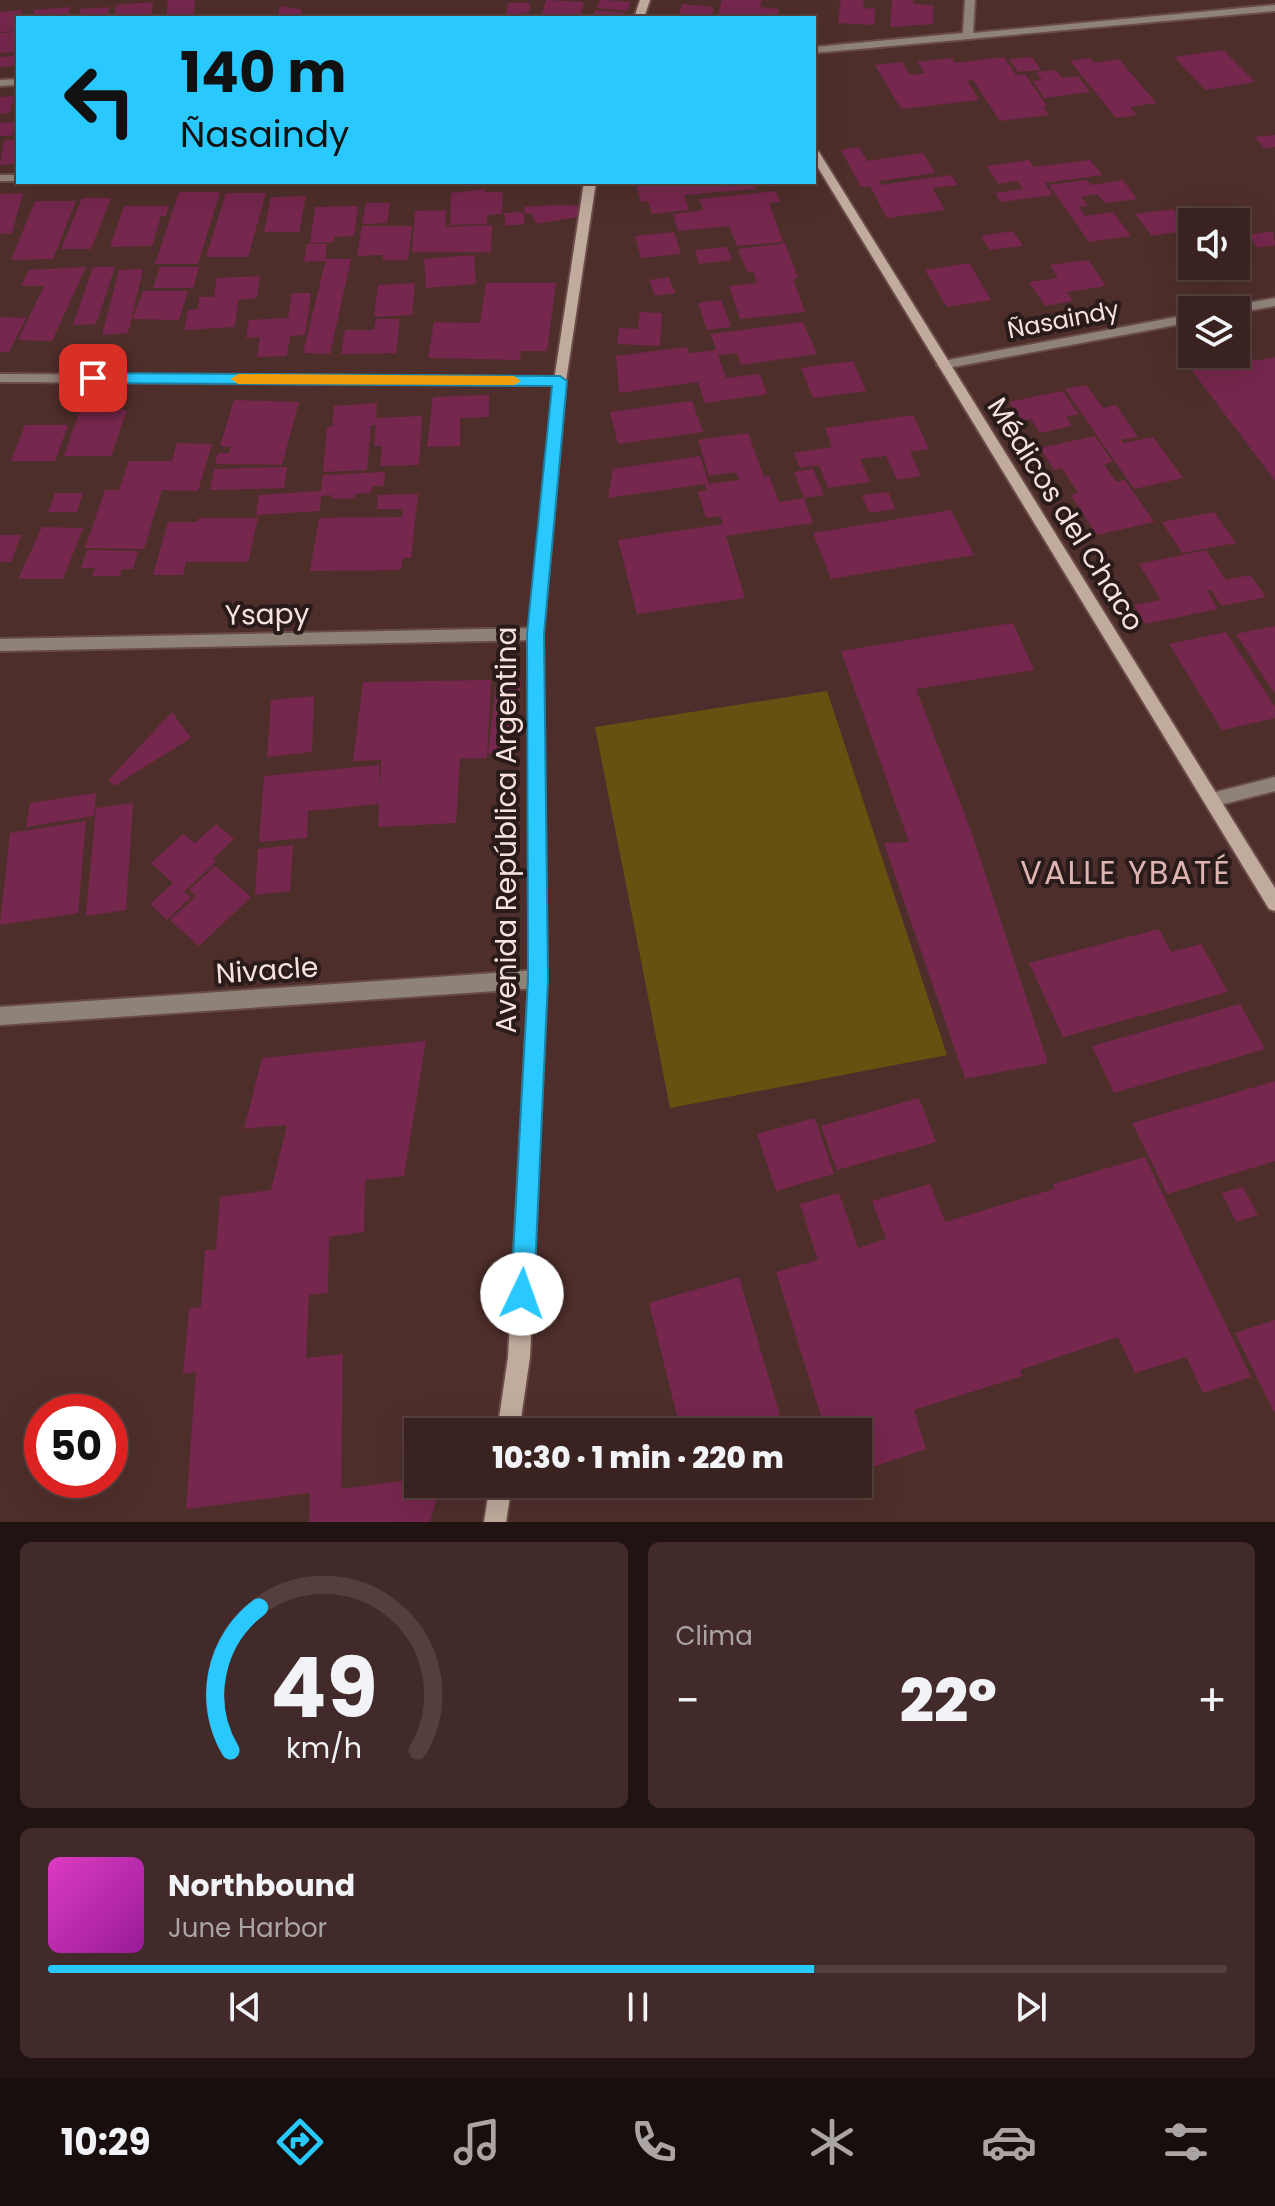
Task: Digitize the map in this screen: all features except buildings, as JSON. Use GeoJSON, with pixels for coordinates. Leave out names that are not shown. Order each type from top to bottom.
{"type":"FeatureCollection","features":[{"type":"Feature","properties":{"kind":"main road","name":"Médicos del Chaco"},"geometry":{"type":"LineString","coordinates":[[816,155],[1275,903]]}},
{"type":"Feature","properties":{"kind":"main road","name":"Avenida República Argentina"},"geometry":{"type":"LineString","coordinates":[[510,1418],[519,1357],[538,979],[536,634],[560,381],[590,184]]}},
{"type":"Feature","properties":{"kind":"main road"},"geometry":{"type":"LineString","coordinates":[[495,1522],[499,1498]]}},
{"type":"Feature","properties":{"kind":"street"},"geometry":{"type":"LineString","coordinates":[[968,36],[970,0]]}},
{"type":"Feature","properties":{"kind":"street"},"geometry":{"type":"LineString","coordinates":[[816,50],[1275,8]]}},
{"type":"Feature","properties":{"kind":"street"},"geometry":{"type":"LineString","coordinates":[[1250,307],[1275,302]]}},
{"type":"Feature","properties":{"kind":"street","name":"Ñasaindy"},"geometry":{"type":"LineString","coordinates":[[943,365],[1178,321]]}},
{"type":"Feature","properties":{"kind":"street"},"geometry":{"type":"LineString","coordinates":[[0,378],[560,381]]}},
{"type":"Feature","properties":{"kind":"street","name":"Ysapy"},"geometry":{"type":"LineString","coordinates":[[0,645],[536,634]]}},
{"type":"Feature","properties":{"kind":"street"},"geometry":{"type":"LineString","coordinates":[[1212,800],[1275,784]]}},
{"type":"Feature","properties":{"kind":"street","name":"Nivacle"},"geometry":{"type":"LineString","coordinates":[[0,1016],[538,979]]}},
{"type":"Feature","properties":{"kind":"shaded area"},"geometry":{"type":"Polygon","coordinates":[[[827,691],[947,1055],[670,1108],[595,727],[827,691]]]}},
{"type":"Feature","properties":{"kind":"slow traffic"},"geometry":{"type":"LineString","coordinates":[[238,379],[514,381]]}},
{"type":"Feature","properties":{"kind":"district","name":"VALLE YBATÉ"},"geometry":{"type":"Point","coordinates":[1126,873]}},
{"type":"Feature","properties":{"kind":"route"},"geometry":{"type":"LineString","coordinates":[[93,378],[560,381],[536,634],[538,979],[522,1294]]}}]}
